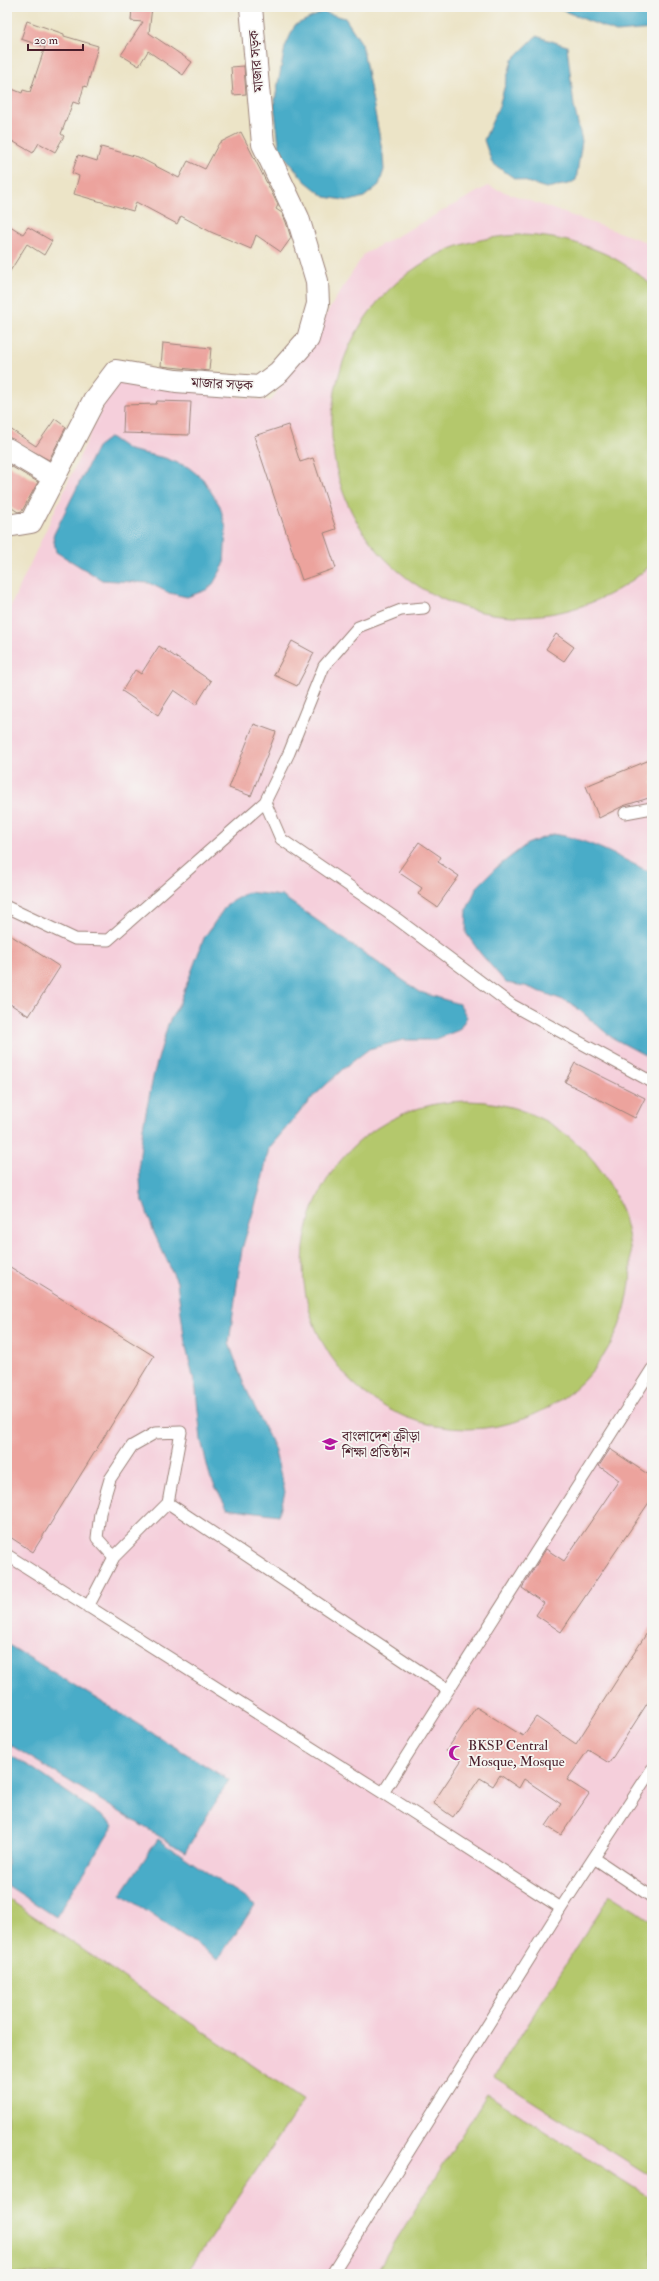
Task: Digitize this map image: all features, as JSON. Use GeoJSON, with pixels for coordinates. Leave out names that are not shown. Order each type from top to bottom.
{"type":"FeatureCollection","features":[{"type":"Feature","properties":{"kind":"street","name":"মাজার সড়ক"},"geometry":{"type":"LineString","coordinates":[[7,526],[31,522],[94,400],[116,371],[176,381],[259,387],[279,372],[308,339],[318,304],[317,281],[298,218],[263,144],[251,7]]}},
{"type":"Feature","properties":{"kind":"street"},"geometry":{"type":"LineString","coordinates":[[7,449],[54,477]]}},
{"type":"Feature","properties":{"kind":"lane"},"geometry":{"type":"LineString","coordinates":[[7,907],[75,939],[108,940],[265,802],[289,753],[324,666],[358,627],[400,610],[424,608]]}},
{"type":"Feature","properties":{"kind":"lane"},"geometry":{"type":"LineString","coordinates":[[265,802],[281,839],[397,919],[512,1005],[652,1082]]}},
{"type":"Feature","properties":{"kind":"lane"},"geometry":{"type":"LineString","coordinates":[[625,814],[652,808]]}},
{"type":"Feature","properties":{"kind":"lane"},"geometry":{"type":"LineString","coordinates":[[383,1792],[652,1369]]}},
{"type":"Feature","properties":{"kind":"lane"},"geometry":{"type":"LineString","coordinates":[[88,1607],[114,1557],[168,1503],[181,1432],[155,1432],[132,1446],[110,1479],[100,1513],[97,1538],[114,1557]]}},
{"type":"Feature","properties":{"kind":"lane"},"geometry":{"type":"LineString","coordinates":[[168,1503],[448,1690]]}},
{"type":"Feature","properties":{"kind":"lane"},"geometry":{"type":"LineString","coordinates":[[7,1555],[383,1792],[561,1908]]}},
{"type":"Feature","properties":{"kind":"lane"},"geometry":{"type":"LineString","coordinates":[[332,2274],[561,1908],[652,1769]]}},
{"type":"Feature","properties":{"kind":"lane"},"geometry":{"type":"LineString","coordinates":[[594,1858],[652,1897]]}},
{"type":"Feature","properties":{"kind":"shaded area","name":"বাংলাদেশ ক্রীড়া শিক্ষা প্রতিষ্ঠান"},"geometry":{"type":"Polygon","coordinates":[[[488,186],[652,244],[652,2274],[7,2274],[7,614],[115,380],[271,401],[364,254],[488,186]]]}},
{"type":"Feature","properties":{"kind":"green space"},"geometry":{"type":"Polygon","coordinates":[[[519,235],[555,238],[590,248],[623,263],[652,286],[652,564],[622,587],[588,604],[570,610],[532,616],[498,615],[470,609],[443,600],[407,578],[371,543],[347,502],[334,458],[332,412],[341,367],[361,325],[390,288],[440,253],[484,239],[519,235]]]}},
{"type":"Feature","properties":{"kind":"green space"},"geometry":{"type":"Polygon","coordinates":[[[467,1101],[499,1104],[530,1114],[544,1120],[558,1129],[583,1149],[603,1174],[612,1188],[618,1202],[628,1233],[631,1265],[628,1297],[618,1328],[612,1342],[603,1356],[583,1381],[558,1401],[544,1410],[530,1416],[499,1426],[467,1429],[435,1426],[404,1416],[390,1410],[376,1401],[351,1381],[331,1356],[322,1342],[316,1328],[306,1297],[303,1265],[306,1233],[316,1202],[322,1188],[331,1174],[351,1149],[376,1129],[390,1120],[404,1114],[435,1104],[467,1101]]]}},
{"type":"Feature","properties":{"kind":"green space"},"geometry":{"type":"Polygon","coordinates":[[[610,1895],[652,1921],[652,2177],[494,2077],[610,1895]]]}},
{"type":"Feature","properties":{"kind":"green space"},"geometry":{"type":"Polygon","coordinates":[[[7,1898],[304,2100],[186,2274],[10,2274],[7,2272],[7,1898]]]}},
{"type":"Feature","properties":{"kind":"green space"},"geometry":{"type":"Polygon","coordinates":[[[487,2094],[652,2199],[652,2274],[375,2274],[487,2094]]]}},
{"type":"Feature","properties":{"kind":"water"},"geometry":{"type":"Polygon","coordinates":[[[554,7],[652,7],[652,29],[616,32],[554,7]]]}},
{"type":"Feature","properties":{"kind":"water"},"geometry":{"type":"Polygon","coordinates":[[[323,12],[345,18],[362,44],[383,155],[384,170],[379,185],[364,197],[350,201],[325,197],[305,181],[280,151],[274,105],[285,47],[295,25],[323,12]]]}},
{"type":"Feature","properties":{"kind":"water"},"geometry":{"type":"Polygon","coordinates":[[[536,36],[567,46],[574,106],[582,141],[576,180],[569,184],[546,188],[514,178],[492,163],[484,140],[499,106],[512,60],[536,36]]]}},
{"type":"Feature","properties":{"kind":"water"},"geometry":{"type":"Polygon","coordinates":[[[110,437],[129,450],[165,458],[188,467],[203,479],[220,506],[226,528],[224,565],[213,584],[206,590],[187,597],[169,593],[149,583],[102,580],[56,552],[53,536],[97,447],[110,437]]]}},
{"type":"Feature","properties":{"kind":"water"},"geometry":{"type":"Polygon","coordinates":[[[553,834],[566,836],[592,845],[652,873],[652,1059],[611,1037],[571,1003],[525,986],[506,983],[480,953],[466,933],[467,909],[477,887],[496,868],[527,844],[553,834]]]}},
{"type":"Feature","properties":{"kind":"water"},"geometry":{"type":"Polygon","coordinates":[[[248,892],[282,896],[420,992],[459,1004],[467,1017],[459,1030],[434,1040],[403,1040],[369,1049],[343,1069],[312,1098],[269,1148],[260,1189],[242,1249],[229,1343],[243,1382],[274,1448],[285,1492],[279,1515],[227,1508],[210,1477],[201,1440],[196,1390],[185,1343],[177,1282],[154,1233],[141,1195],[139,1162],[143,1127],[154,1073],[168,1024],[180,1002],[204,938],[227,904],[248,892]]]}},
{"type":"Feature","properties":{"kind":"water"},"geometry":{"type":"Polygon","coordinates":[[[7,1644],[229,1780],[185,1852],[7,1743],[7,1644]]]}},
{"type":"Feature","properties":{"kind":"water"},"geometry":{"type":"Polygon","coordinates":[[[7,1754],[31,1767],[114,1825],[56,1917],[7,1885],[7,1754]]]}},
{"type":"Feature","properties":{"kind":"water"},"geometry":{"type":"Polygon","coordinates":[[[158,1839],[255,1905],[218,1959],[121,1894],[158,1839]]]}},
{"type":"Feature","properties":{"kind":"building"},"geometry":{"type":"Polygon","coordinates":[[[132,7],[152,7],[149,33],[192,62],[183,75],[148,51],[139,66],[121,55],[143,22],[131,21],[132,7]]]}},
{"type":"Feature","properties":{"kind":"building"},"geometry":{"type":"Polygon","coordinates":[[[27,21],[64,34],[64,36],[98,46],[87,87],[84,86],[79,104],[73,102],[61,134],[64,136],[55,152],[39,143],[33,153],[7,138],[7,87],[22,93],[23,90],[30,92],[45,47],[21,39],[27,21]]]}},
{"type":"Feature","properties":{"kind":"building"},"geometry":{"type":"Polygon","coordinates":[[[244,66],[246,94],[233,95],[231,67],[244,66]]]}},
{"type":"Feature","properties":{"kind":"building"},"geometry":{"type":"Polygon","coordinates":[[[241,132],[278,205],[276,209],[282,213],[286,222],[291,238],[281,252],[256,235],[251,249],[211,232],[181,216],[177,224],[136,202],[133,211],[74,194],[79,176],[72,173],[78,155],[97,161],[101,147],[138,157],[179,178],[188,161],[205,169],[219,143],[241,132]]]}},
{"type":"Feature","properties":{"kind":"building"},"geometry":{"type":"Polygon","coordinates":[[[7,224],[23,234],[28,227],[52,241],[44,255],[27,244],[7,276],[7,224]]]}},
{"type":"Feature","properties":{"kind":"building"},"geometry":{"type":"Polygon","coordinates":[[[163,343],[211,348],[209,371],[161,366],[163,343]]]}},
{"type":"Feature","properties":{"kind":"building"},"geometry":{"type":"Polygon","coordinates":[[[157,401],[191,402],[189,435],[123,433],[124,405],[156,404],[157,401]]]}},
{"type":"Feature","properties":{"kind":"building"},"geometry":{"type":"Polygon","coordinates":[[[55,419],[66,427],[49,460],[7,437],[7,427],[36,446],[55,419]]]}},
{"type":"Feature","properties":{"kind":"building"},"geometry":{"type":"Polygon","coordinates":[[[288,425],[300,462],[313,458],[336,529],[324,533],[336,568],[302,580],[254,436],[288,425]]]}},
{"type":"Feature","properties":{"kind":"building"},"geometry":{"type":"Polygon","coordinates":[[[7,464],[38,482],[22,511],[18,512],[7,505],[7,464]]]}},
{"type":"Feature","properties":{"kind":"building"},"geometry":{"type":"Polygon","coordinates":[[[556,634],[574,647],[564,661],[546,649],[556,634]]]}},
{"type":"Feature","properties":{"kind":"building"},"geometry":{"type":"Polygon","coordinates":[[[292,641],[314,653],[297,686],[274,675],[292,641]]]}},
{"type":"Feature","properties":{"kind":"building"},"geometry":{"type":"Polygon","coordinates":[[[159,646],[211,681],[196,705],[174,690],[158,715],[122,691],[135,670],[141,674],[159,646]]]}},
{"type":"Feature","properties":{"kind":"building"},"geometry":{"type":"Polygon","coordinates":[[[254,724],[276,732],[251,796],[229,788],[254,724]]]}},
{"type":"Feature","properties":{"kind":"building"},"geometry":{"type":"Polygon","coordinates":[[[652,759],[652,797],[623,806],[599,818],[586,786],[652,759]]]}},
{"type":"Feature","properties":{"kind":"building"},"geometry":{"type":"Polygon","coordinates":[[[419,842],[441,857],[438,862],[459,876],[437,907],[418,894],[422,888],[398,872],[419,842]]]}},
{"type":"Feature","properties":{"kind":"building"},"geometry":{"type":"Polygon","coordinates":[[[7,933],[60,967],[29,1016],[7,1002],[7,933]]]}},
{"type":"Feature","properties":{"kind":"building"},"geometry":{"type":"Polygon","coordinates":[[[575,1063],[645,1098],[635,1118],[565,1082],[575,1063]]]}},
{"type":"Feature","properties":{"kind":"building"},"geometry":{"type":"Polygon","coordinates":[[[7,1265],[154,1356],[33,1552],[7,1535],[7,1265]]]}},
{"type":"Feature","properties":{"kind":"building"},"geometry":{"type":"Polygon","coordinates":[[[610,1449],[652,1477],[652,1498],[561,1632],[536,1615],[544,1603],[522,1588],[546,1549],[564,1561],[619,1480],[599,1466],[610,1449]]]}},
{"type":"Feature","properties":{"kind":"building"},"geometry":{"type":"Polygon","coordinates":[[[652,1625],[652,1696],[609,1763],[588,1750],[567,1780],[589,1794],[561,1835],[546,1826],[561,1804],[524,1779],[519,1788],[500,1775],[493,1786],[480,1778],[453,1817],[433,1803],[461,1761],[446,1751],[476,1707],[523,1736],[536,1717],[576,1744],[652,1625]]]}},
{"type":"Feature","properties":{"kind":"place","name":"বাংলাদেশ ক্রীড়া শিক্ষা প্রতিষ্ঠান"},"geometry":{"type":"Point","coordinates":[330,1444]}},
{"type":"Feature","properties":{"kind":"place","name":"BKSP Central Mosque, Mosque"},"geometry":{"type":"Point","coordinates":[456,1753]}}]}
